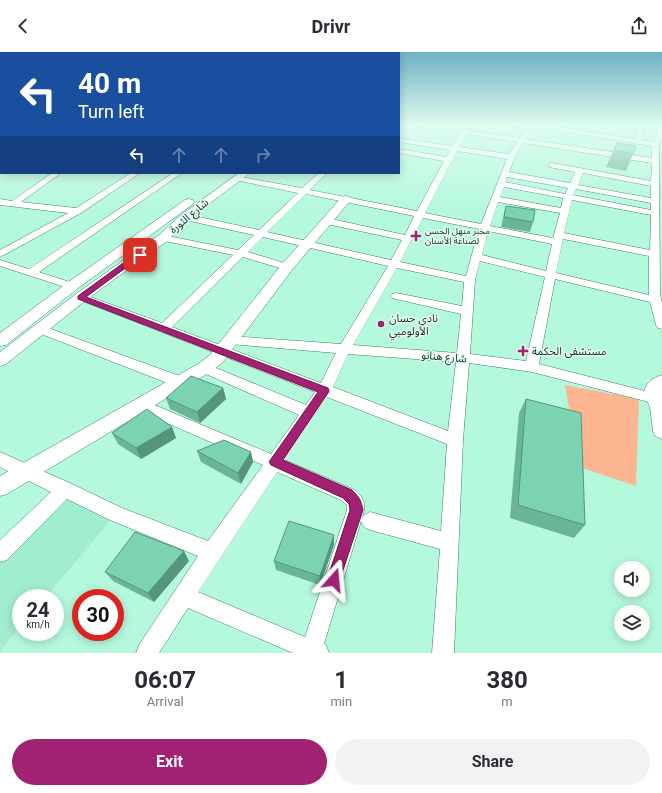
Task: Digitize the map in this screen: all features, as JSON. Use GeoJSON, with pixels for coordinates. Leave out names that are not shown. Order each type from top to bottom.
{"type":"FeatureCollection","features":[{"type":"Feature","properties":{"kind":"main road","name":"شارع الثورة"},"geometry":{"type":"LineString","coordinates":[[0,360],[80,297],[163,238],[184,217],[237,175]]}},
{"type":"Feature","properties":{"kind":"main road","name":"شارع الثورة"},"geometry":{"type":"LineString","coordinates":[[0,341],[72,286],[237,175]]}},
{"type":"Feature","properties":{"kind":"main road"},"geometry":{"type":"LineString","coordinates":[[0,487],[204,368],[216,359],[287,267],[346,199]]}},
{"type":"Feature","properties":{"kind":"main road"},"geometry":{"type":"LineString","coordinates":[[662,381],[654,386],[652,391],[658,405],[662,431]]}},
{"type":"Feature","properties":{"kind":"street"},"geometry":{"type":"LineString","coordinates":[[412,153],[448,159]]}},
{"type":"Feature","properties":{"kind":"street"},"geometry":{"type":"LineString","coordinates":[[147,653],[212,552],[324,391],[344,349],[394,264],[452,153]]}},
{"type":"Feature","properties":{"kind":"street"},"geometry":{"type":"LineString","coordinates":[[483,153],[511,157]]}},
{"type":"Feature","properties":{"kind":"street"},"geometry":{"type":"LineString","coordinates":[[443,653],[455,440],[464,358],[466,311],[470,280],[484,228],[513,153]]}},
{"type":"Feature","properties":{"kind":"street"},"geometry":{"type":"LineString","coordinates":[[607,153],[656,161]]}},
{"type":"Feature","properties":{"kind":"street"},"geometry":{"type":"LineString","coordinates":[[622,153],[626,156]]}},
{"type":"Feature","properties":{"kind":"street"},"geometry":{"type":"LineString","coordinates":[[656,153],[654,201],[654,294],[662,325]]}},
{"type":"Feature","properties":{"kind":"street"},"geometry":{"type":"LineString","coordinates":[[552,165],[655,184]]}},
{"type":"Feature","properties":{"kind":"street"},"geometry":{"type":"LineString","coordinates":[[532,366],[568,197],[580,170]]}},
{"type":"Feature","properties":{"kind":"street"},"geometry":{"type":"LineString","coordinates":[[14,203],[56,174]]}},
{"type":"Feature","properties":{"kind":"street"},"geometry":{"type":"LineString","coordinates":[[0,254],[78,211],[134,174]]}},
{"type":"Feature","properties":{"kind":"street"},"geometry":{"type":"LineString","coordinates":[[30,273],[177,174]]}},
{"type":"Feature","properties":{"kind":"street"},"geometry":{"type":"LineString","coordinates":[[163,329],[322,174]]}},
{"type":"Feature","properties":{"kind":"street"},"geometry":{"type":"LineString","coordinates":[[237,175],[304,192],[346,199],[484,228],[654,254]]}},
{"type":"Feature","properties":{"kind":"street"},"geometry":{"type":"LineString","coordinates":[[503,179],[574,186],[654,201]]}},
{"type":"Feature","properties":{"kind":"street"},"geometry":{"type":"LineString","coordinates":[[503,179],[568,197],[654,213]]}},
{"type":"Feature","properties":{"kind":"street"},"geometry":{"type":"LineString","coordinates":[[496,199],[565,211]]}},
{"type":"Feature","properties":{"kind":"street"},"geometry":{"type":"LineString","coordinates":[[0,202],[78,211]]}},
{"type":"Feature","properties":{"kind":"street"},"geometry":{"type":"LineString","coordinates":[[184,217],[470,280]]}},
{"type":"Feature","properties":{"kind":"street"},"geometry":{"type":"LineString","coordinates":[[327,221],[407,238]]}},
{"type":"Feature","properties":{"kind":"street"},"geometry":{"type":"LineString","coordinates":[[163,238],[240,254],[287,267]]}},
{"type":"Feature","properties":{"kind":"street"},"geometry":{"type":"LineString","coordinates":[[476,256],[655,300]]}},
{"type":"Feature","properties":{"kind":"street"},"geometry":{"type":"LineString","coordinates":[[2,266],[72,286]]}},
{"type":"Feature","properties":{"kind":"street"},"geometry":{"type":"LineString","coordinates":[[396,296],[466,311]]}},
{"type":"Feature","properties":{"kind":"street"},"geometry":{"type":"LineString","coordinates":[[80,297],[163,329],[226,346],[324,391],[455,440]]}},
{"type":"Feature","properties":{"kind":"street"},"geometry":{"type":"LineString","coordinates":[[40,329],[180,382]]}},
{"type":"Feature","properties":{"kind":"street","name":"شارع هنانو"},"geometry":{"type":"LineString","coordinates":[[226,346],[344,349],[464,358],[532,366],[658,405]]}},
{"type":"Feature","properties":{"kind":"street"},"geometry":{"type":"LineString","coordinates":[[204,368],[309,413]]}},
{"type":"Feature","properties":{"kind":"street"},"geometry":{"type":"LineString","coordinates":[[140,405],[348,494],[353,498],[357,506],[314,651],[184,596]]}},
{"type":"Feature","properties":{"kind":"street"},"geometry":{"type":"LineString","coordinates":[[0,458],[116,514],[212,552]]}},
{"type":"Feature","properties":{"kind":"street"},"geometry":{"type":"LineString","coordinates":[[0,553],[66,489]]}},
{"type":"Feature","properties":{"kind":"street"},"geometry":{"type":"LineString","coordinates":[[370,521],[449,542]]}},
{"type":"Feature","properties":{"kind":"shaded area"},"geometry":{"type":"Polygon","coordinates":[[[565,385],[639,399],[636,486],[573,465],[572,427],[565,385]]]}},
{"type":"Feature","properties":{"kind":"shaded area"},"geometry":{"type":"Polygon","coordinates":[[[66,489],[116,514],[53,589],[12,589],[12,637],[0,651],[0,553],[66,489]]]}},
{"type":"Feature","properties":{"kind":"building"},"geometry":{"type":"Polygon","coordinates":[[[506,206],[535,210],[533,222],[504,217],[506,206]]]}},
{"type":"Feature","properties":{"kind":"building"},"geometry":{"type":"Polygon","coordinates":[[[191,376],[223,388],[197,412],[166,398],[191,376]]]}},
{"type":"Feature","properties":{"kind":"building"},"geometry":{"type":"Polygon","coordinates":[[[526,399],[581,413],[585,525],[518,505],[526,399]]]}},
{"type":"Feature","properties":{"kind":"building"},"geometry":{"type":"Polygon","coordinates":[[[147,409],[172,427],[136,448],[112,433],[147,409]]]}},
{"type":"Feature","properties":{"kind":"building"},"geometry":{"type":"Polygon","coordinates":[[[224,440],[251,452],[238,473],[197,451],[224,440]]]}},
{"type":"Feature","properties":{"kind":"building"},"geometry":{"type":"Polygon","coordinates":[[[289,521],[334,535],[320,576],[274,561],[289,521]]]}},
{"type":"Feature","properties":{"kind":"building"},"geometry":{"type":"Polygon","coordinates":[[[135,532],[184,551],[148,593],[105,572],[135,532]]]}},
{"type":"Feature","properties":{"kind":"place","name":"مخبر منهل الحسن لصناعة الأسنان"},"geometry":{"type":"Point","coordinates":[416,236]}},
{"type":"Feature","properties":{"kind":"place","name":"نادي حسان الأولومبي"},"geometry":{"type":"Point","coordinates":[381,324]}},
{"type":"Feature","properties":{"kind":"place","name":"مستشفى الحكمة"},"geometry":{"type":"Point","coordinates":[523,351]}},
{"type":"Feature","properties":{"kind":"route"},"geometry":{"type":"LineString","coordinates":[[140,255],[80,297],[324,391],[275,462],[348,494],[355,501],[357,506],[356,510],[334,580]]}}]}
